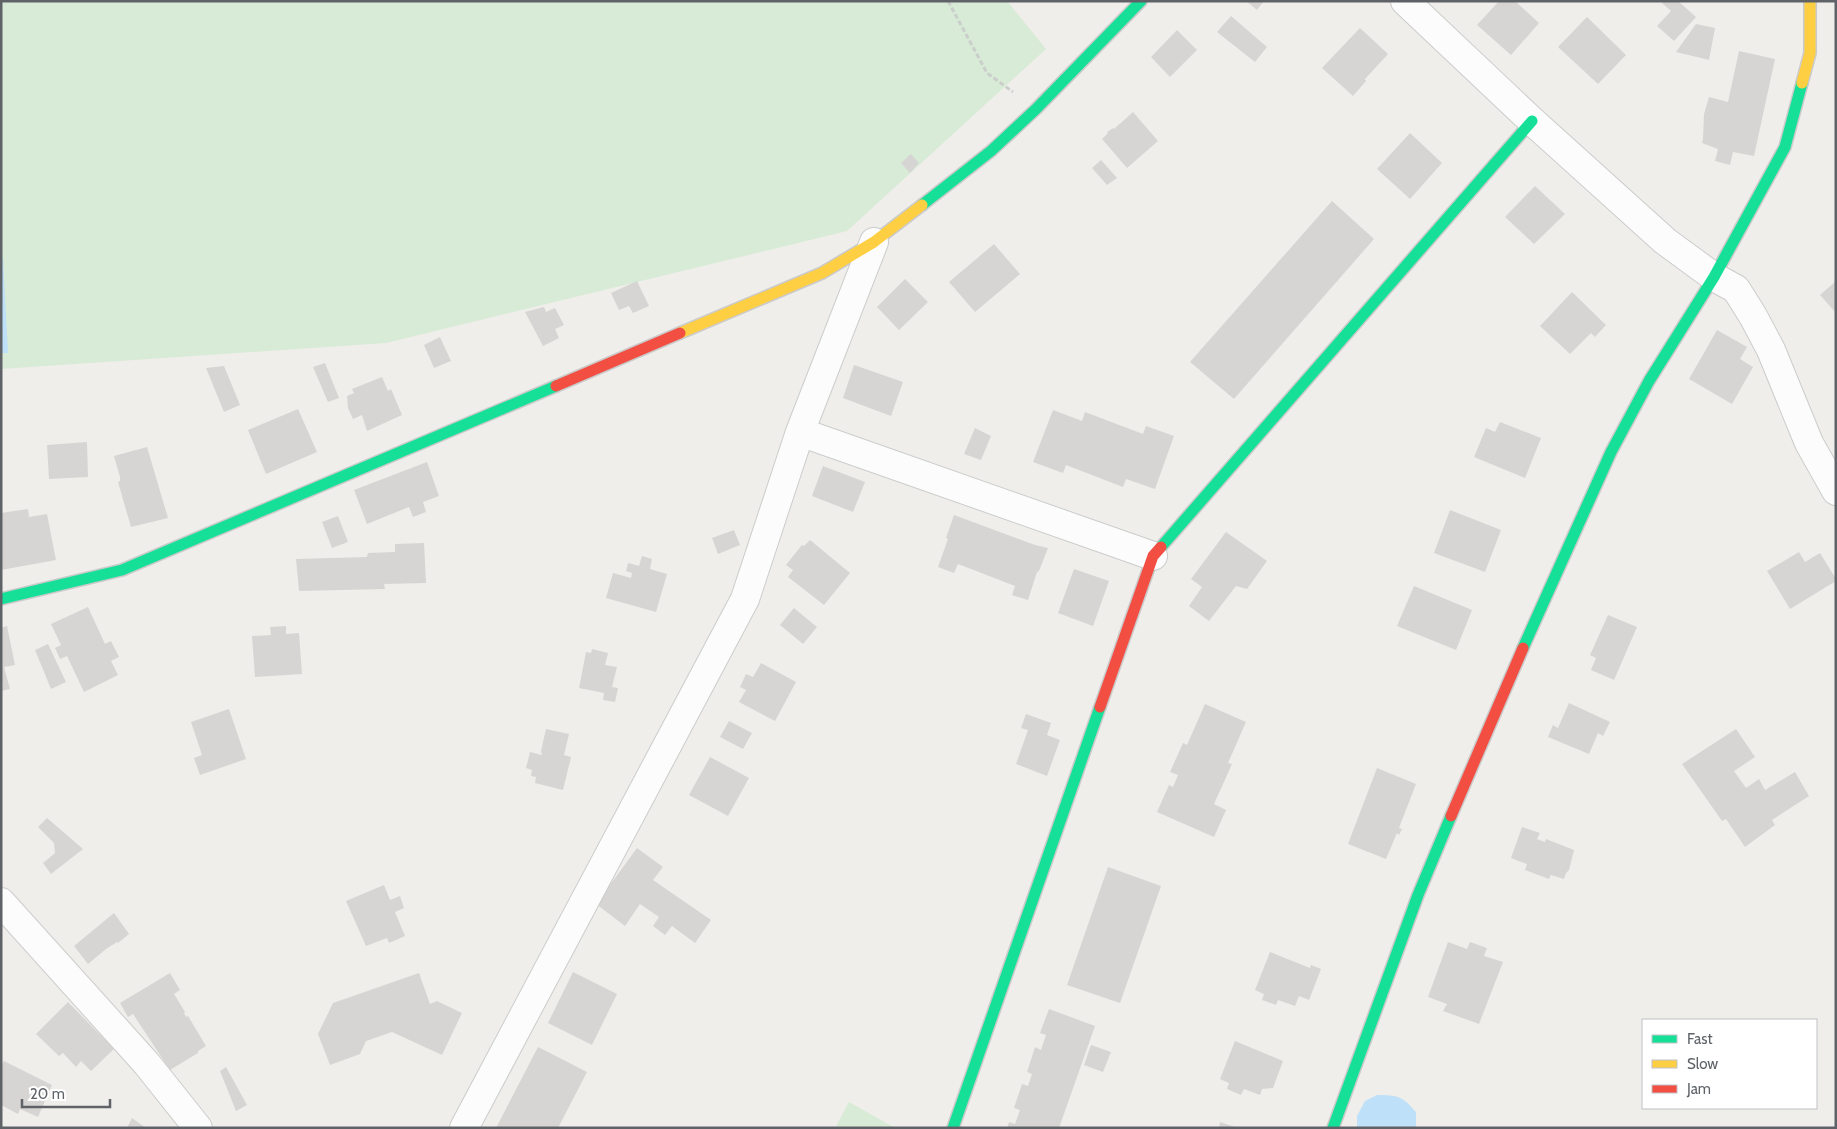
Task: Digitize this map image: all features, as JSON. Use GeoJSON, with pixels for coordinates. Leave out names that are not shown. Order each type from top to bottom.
{"type":"FeatureCollection","features":[{"type":"Feature","properties":{"kind":"street"},"geometry":{"type":"LineString","coordinates":[[1,599],[122,570],[822,273],[874,242],[991,151],[1036,109],[1141,1]]}},
{"type":"Feature","properties":{"kind":"street"},"geometry":{"type":"LineString","coordinates":[[1405,1],[1532,121],[1665,241],[1714,277],[1736,289],[1771,350],[1810,443],[1836,492]]}},
{"type":"Feature","properties":{"kind":"street"},"geometry":{"type":"LineString","coordinates":[[1333,1128],[1418,895],[1505,689],[1611,452],[1649,381],[1714,277],[1785,147],[1810,53],[1810,1]]}},
{"type":"Feature","properties":{"kind":"street"},"geometry":{"type":"LineString","coordinates":[[953,1128],[1153,556],[1532,121]]}},
{"type":"Feature","properties":{"kind":"street"},"geometry":{"type":"LineString","coordinates":[[464,1128],[745,599],[800,432],[874,242]]}},
{"type":"Feature","properties":{"kind":"street"},"geometry":{"type":"LineString","coordinates":[[800,432],[1153,556]]}},
{"type":"Feature","properties":{"kind":"street"},"geometry":{"type":"LineString","coordinates":[[1,902],[147,1064],[198,1128]]}},
{"type":"Feature","properties":{"kind":"path"},"geometry":{"type":"LineString","coordinates":[[948,1],[988,73],[1036,109]]}},
{"type":"Feature","properties":{"kind":"green space"},"geometry":{"type":"Polygon","coordinates":[[[1,1],[1007,1],[1046,49],[847,231],[386,343],[1,369],[1,1]]]}},
{"type":"Feature","properties":{"kind":"green space"},"geometry":{"type":"Polygon","coordinates":[[[849,1102],[895,1128],[835,1128],[849,1102]]]}},
{"type":"Feature","properties":{"kind":"water"},"geometry":{"type":"Polygon","coordinates":[[[1,258],[3,258],[8,353],[1,353],[1,258]]]}},
{"type":"Feature","properties":{"kind":"water"},"geometry":{"type":"Polygon","coordinates":[[[1377,1095],[1395,1096],[1407,1103],[1416,1112],[1416,1128],[1357,1128],[1357,1116],[1365,1101],[1377,1095]]]}},
{"type":"Feature","properties":{"kind":"building"},"geometry":{"type":"Polygon","coordinates":[[[1246,1],[1264,1],[1257,10],[1246,1]]]}},
{"type":"Feature","properties":{"kind":"building"},"geometry":{"type":"Polygon","coordinates":[[[1499,1],[1515,1],[1539,23],[1511,55],[1477,25],[1499,1]]]}},
{"type":"Feature","properties":{"kind":"building"},"geometry":{"type":"Polygon","coordinates":[[[1664,1],[1678,1],[1696,17],[1674,41],[1657,26],[1671,11],[1662,3],[1664,1]]]}},
{"type":"Feature","properties":{"kind":"building"},"geometry":{"type":"Polygon","coordinates":[[[1231,16],[1267,47],[1255,62],[1217,32],[1231,16]]]}},
{"type":"Feature","properties":{"kind":"building"},"geometry":{"type":"Polygon","coordinates":[[[1587,17],[1626,55],[1598,84],[1558,47],[1587,17]]]}},
{"type":"Feature","properties":{"kind":"building"},"geometry":{"type":"Polygon","coordinates":[[[1696,24],[1715,28],[1709,60],[1676,52],[1696,24]]]}},
{"type":"Feature","properties":{"kind":"building"},"geometry":{"type":"Polygon","coordinates":[[[1360,28],[1388,54],[1365,79],[1366,81],[1353,96],[1322,68],[1360,28]]]}},
{"type":"Feature","properties":{"kind":"building"},"geometry":{"type":"Polygon","coordinates":[[[1177,30],[1197,50],[1170,77],[1151,57],[1177,30]]]}},
{"type":"Feature","properties":{"kind":"building"},"geometry":{"type":"Polygon","coordinates":[[[1739,51],[1775,59],[1754,156],[1733,152],[1730,165],[1715,161],[1718,149],[1702,143],[1704,114],[1709,97],[1728,102],[1739,51]]]}},
{"type":"Feature","properties":{"kind":"building"},"geometry":{"type":"Polygon","coordinates":[[[1133,112],[1158,141],[1127,168],[1102,139],[1107,132],[1114,129],[1133,112]]]}},
{"type":"Feature","properties":{"kind":"building"},"geometry":{"type":"Polygon","coordinates":[[[1410,133],[1442,163],[1410,199],[1377,169],[1410,133]]]}},
{"type":"Feature","properties":{"kind":"building"},"geometry":{"type":"Polygon","coordinates":[[[911,154],[919,163],[910,173],[901,163],[911,154]]]}},
{"type":"Feature","properties":{"kind":"building"},"geometry":{"type":"Polygon","coordinates":[[[1101,160],[1117,178],[1107,185],[1092,168],[1101,160]]]}},
{"type":"Feature","properties":{"kind":"building"},"geometry":{"type":"Polygon","coordinates":[[[1535,186],[1565,214],[1534,244],[1505,217],[1535,186]]]}},
{"type":"Feature","properties":{"kind":"building"},"geometry":{"type":"Polygon","coordinates":[[[1332,201],[1374,239],[1234,399],[1190,362],[1332,201]]]}},
{"type":"Feature","properties":{"kind":"building"},"geometry":{"type":"Polygon","coordinates":[[[994,244],[1020,274],[975,312],[949,282],[994,244]]]}},
{"type":"Feature","properties":{"kind":"building"},"geometry":{"type":"Polygon","coordinates":[[[905,279],[928,302],[899,330],[877,307],[905,279]]]}},
{"type":"Feature","properties":{"kind":"building"},"geometry":{"type":"Polygon","coordinates":[[[637,281],[649,306],[633,313],[629,306],[619,310],[611,293],[637,281]]]}},
{"type":"Feature","properties":{"kind":"building"},"geometry":{"type":"Polygon","coordinates":[[[1836,281],[1836,313],[1820,295],[1836,281]]]}},
{"type":"Feature","properties":{"kind":"building"},"geometry":{"type":"Polygon","coordinates":[[[1572,292],[1606,325],[1595,337],[1591,333],[1570,354],[1540,326],[1572,292]]]}},
{"type":"Feature","properties":{"kind":"building"},"geometry":{"type":"Polygon","coordinates":[[[544,307],[546,312],[555,308],[564,325],[555,329],[559,338],[543,346],[525,312],[544,307]]]}},
{"type":"Feature","properties":{"kind":"building"},"geometry":{"type":"Polygon","coordinates":[[[1717,330],[1747,347],[1740,359],[1753,367],[1732,404],[1689,379],[1717,330]]]}},
{"type":"Feature","properties":{"kind":"building"},"geometry":{"type":"Polygon","coordinates":[[[440,337],[451,361],[434,368],[424,345],[440,337]]]}},
{"type":"Feature","properties":{"kind":"building"},"geometry":{"type":"Polygon","coordinates":[[[325,363],[339,398],[328,402],[313,367],[325,363]]]}},
{"type":"Feature","properties":{"kind":"building"},"geometry":{"type":"Polygon","coordinates":[[[854,365],[903,382],[891,416],[843,398],[854,365]]]}},
{"type":"Feature","properties":{"kind":"building"},"geometry":{"type":"Polygon","coordinates":[[[224,366],[240,405],[224,412],[206,368],[224,366]]]}},
{"type":"Feature","properties":{"kind":"building"},"geometry":{"type":"Polygon","coordinates":[[[382,377],[388,391],[391,389],[402,415],[367,431],[362,415],[353,419],[348,408],[347,396],[354,393],[352,389],[382,377]]]}},
{"type":"Feature","properties":{"kind":"building"},"geometry":{"type":"Polygon","coordinates":[[[298,409],[317,452],[266,474],[248,430],[298,409]]]}},
{"type":"Feature","properties":{"kind":"building"},"geometry":{"type":"Polygon","coordinates":[[[1053,410],[1082,421],[1085,412],[1143,434],[1146,426],[1174,436],[1155,489],[1126,479],[1123,487],[1066,465],[1063,473],[1033,462],[1053,410]]]}},
{"type":"Feature","properties":{"kind":"building"},"geometry":{"type":"Polygon","coordinates":[[[1500,422],[1541,438],[1525,478],[1474,457],[1486,428],[1495,432],[1500,422]]]}},
{"type":"Feature","properties":{"kind":"building"},"geometry":{"type":"Polygon","coordinates":[[[975,428],[991,436],[981,460],[964,454],[975,428]]]}},
{"type":"Feature","properties":{"kind":"building"},"geometry":{"type":"Polygon","coordinates":[[[87,442],[88,477],[49,479],[47,445],[87,442]]]}},
{"type":"Feature","properties":{"kind":"building"},"geometry":{"type":"Polygon","coordinates":[[[147,447],[168,518],[131,527],[118,482],[120,477],[114,456],[147,447]]]}},
{"type":"Feature","properties":{"kind":"building"},"geometry":{"type":"Polygon","coordinates":[[[427,462],[439,496],[423,502],[426,512],[413,517],[409,507],[367,524],[354,490],[427,462]]]}},
{"type":"Feature","properties":{"kind":"building"},"geometry":{"type":"Polygon","coordinates":[[[823,466],[865,482],[853,512],[812,496],[823,466]]]}},
{"type":"Feature","properties":{"kind":"building"},"geometry":{"type":"Polygon","coordinates":[[[28,509],[29,517],[47,514],[56,560],[1,570],[1,513],[28,509]]]}},
{"type":"Feature","properties":{"kind":"building"},"geometry":{"type":"Polygon","coordinates":[[[1450,510],[1501,530],[1485,572],[1434,553],[1450,510]]]}},
{"type":"Feature","properties":{"kind":"building"},"geometry":{"type":"Polygon","coordinates":[[[954,515],[1048,548],[1037,572],[1028,600],[1012,595],[1015,586],[958,564],[954,573],[938,567],[954,515]]]}},
{"type":"Feature","properties":{"kind":"building"},"geometry":{"type":"Polygon","coordinates":[[[338,516],[348,542],[332,548],[322,522],[338,516]]]}},
{"type":"Feature","properties":{"kind":"building"},"geometry":{"type":"Polygon","coordinates":[[[734,530],[740,545],[718,554],[712,538],[734,530]]]}},
{"type":"Feature","properties":{"kind":"building"},"geometry":{"type":"Polygon","coordinates":[[[1226,532],[1267,561],[1247,589],[1236,586],[1209,621],[1189,606],[1202,587],[1191,579],[1226,532]]]}},
{"type":"Feature","properties":{"kind":"building"},"geometry":{"type":"Polygon","coordinates":[[[810,540],[850,573],[824,605],[788,577],[793,570],[786,565],[802,545],[804,546],[810,540]]]}},
{"type":"Feature","properties":{"kind":"building"},"geometry":{"type":"Polygon","coordinates":[[[424,543],[426,583],[384,584],[385,589],[299,591],[296,559],[367,557],[368,553],[395,552],[395,544],[424,543]]]}},
{"type":"Feature","properties":{"kind":"building"},"geometry":{"type":"Polygon","coordinates":[[[1799,552],[1805,562],[1820,553],[1836,581],[1790,609],[1767,571],[1799,552]]]}},
{"type":"Feature","properties":{"kind":"building"},"geometry":{"type":"Polygon","coordinates":[[[642,556],[652,559],[650,569],[667,574],[656,612],[606,598],[613,573],[631,578],[632,573],[626,571],[628,563],[639,566],[642,556]]]}},
{"type":"Feature","properties":{"kind":"building"},"geometry":{"type":"Polygon","coordinates":[[[1074,569],[1109,581],[1093,626],[1058,613],[1074,569]]]}},
{"type":"Feature","properties":{"kind":"building"},"geometry":{"type":"Polygon","coordinates":[[[1414,586],[1472,610],[1456,650],[1397,626],[1414,586]]]}},
{"type":"Feature","properties":{"kind":"building"},"geometry":{"type":"Polygon","coordinates":[[[88,607],[105,644],[111,641],[119,657],[111,661],[118,675],[84,692],[67,656],[60,659],[55,648],[61,645],[51,624],[88,607]]]}},
{"type":"Feature","properties":{"kind":"building"},"geometry":{"type":"Polygon","coordinates":[[[794,608],[817,627],[803,644],[780,625],[794,608]]]}},
{"type":"Feature","properties":{"kind":"building"},"geometry":{"type":"Polygon","coordinates":[[[1608,615],[1637,627],[1614,680],[1591,670],[1596,658],[1590,655],[1608,615]]]}},
{"type":"Feature","properties":{"kind":"building"},"geometry":{"type":"Polygon","coordinates":[[[7,626],[15,665],[4,667],[10,689],[1,691],[1,628],[7,626]]]}},
{"type":"Feature","properties":{"kind":"building"},"geometry":{"type":"Polygon","coordinates":[[[286,626],[286,634],[299,633],[302,674],[255,677],[252,636],[271,635],[270,627],[286,626]]]}},
{"type":"Feature","properties":{"kind":"building"},"geometry":{"type":"Polygon","coordinates":[[[48,644],[66,682],[51,689],[35,650],[48,644]]]}},
{"type":"Feature","properties":{"kind":"building"},"geometry":{"type":"Polygon","coordinates":[[[592,649],[608,653],[605,665],[617,667],[612,687],[618,688],[615,702],[603,700],[604,693],[579,688],[586,652],[591,653],[592,649]]]}},
{"type":"Feature","properties":{"kind":"building"},"geometry":{"type":"Polygon","coordinates":[[[761,663],[796,682],[775,721],[739,702],[746,690],[740,687],[746,674],[753,677],[761,663]]]}},
{"type":"Feature","properties":{"kind":"building"},"geometry":{"type":"Polygon","coordinates":[[[1569,703],[1610,722],[1603,736],[1598,733],[1589,754],[1548,737],[1553,725],[1558,728],[1569,703]]]}},
{"type":"Feature","properties":{"kind":"building"},"geometry":{"type":"Polygon","coordinates":[[[1205,704],[1246,722],[1228,763],[1232,764],[1214,804],[1226,810],[1214,837],[1157,812],[1169,785],[1173,787],[1178,775],[1170,772],[1183,743],[1187,745],[1205,704]]]}},
{"type":"Feature","properties":{"kind":"building"},"geometry":{"type":"Polygon","coordinates":[[[229,709],[246,759],[200,775],[194,758],[202,755],[191,722],[229,709]]]}},
{"type":"Feature","properties":{"kind":"building"},"geometry":{"type":"Polygon","coordinates":[[[1026,714],[1051,723],[1047,735],[1060,740],[1047,776],[1016,764],[1028,730],[1021,728],[1026,714]]]}},
{"type":"Feature","properties":{"kind":"building"},"geometry":{"type":"Polygon","coordinates":[[[729,721],[752,733],[743,749],[720,737],[729,721]]]}},
{"type":"Feature","properties":{"kind":"building"},"geometry":{"type":"Polygon","coordinates":[[[546,729],[569,734],[564,755],[571,757],[563,790],[535,783],[536,777],[531,776],[532,770],[526,768],[530,752],[542,755],[541,751],[546,729]]]}},
{"type":"Feature","properties":{"kind":"building"},"geometry":{"type":"Polygon","coordinates":[[[1736,729],[1755,757],[1734,771],[1746,788],[1759,779],[1765,790],[1795,772],[1809,796],[1772,820],[1775,825],[1745,847],[1726,819],[1722,821],[1682,764],[1736,729]]]}},
{"type":"Feature","properties":{"kind":"building"},"geometry":{"type":"Polygon","coordinates":[[[710,757],[749,778],[728,816],[689,795],[710,757]]]}},
{"type":"Feature","properties":{"kind":"building"},"geometry":{"type":"Polygon","coordinates":[[[1377,768],[1416,784],[1399,828],[1402,829],[1399,835],[1397,833],[1386,859],[1348,844],[1377,768]]]}},
{"type":"Feature","properties":{"kind":"building"},"geometry":{"type":"Polygon","coordinates":[[[47,818],[83,849],[51,874],[43,863],[55,853],[54,843],[38,827],[47,818]]]}},
{"type":"Feature","properties":{"kind":"building"},"geometry":{"type":"Polygon","coordinates":[[[1522,827],[1540,833],[1537,839],[1545,842],[1546,839],[1574,850],[1569,870],[1564,879],[1551,875],[1549,879],[1525,870],[1527,864],[1511,858],[1522,827]]]}},
{"type":"Feature","properties":{"kind":"building"},"geometry":{"type":"Polygon","coordinates":[[[637,848],[663,867],[653,880],[711,920],[695,943],[672,926],[665,935],[653,926],[659,917],[640,904],[625,926],[596,904],[637,848]]]}},
{"type":"Feature","properties":{"kind":"building"},"geometry":{"type":"Polygon","coordinates":[[[1108,867],[1161,886],[1120,1003],[1067,985],[1108,867]]]}},
{"type":"Feature","properties":{"kind":"building"},"geometry":{"type":"Polygon","coordinates":[[[384,885],[390,900],[400,896],[404,908],[395,912],[405,936],[389,943],[387,938],[366,946],[346,901],[384,885]]]}},
{"type":"Feature","properties":{"kind":"building"},"geometry":{"type":"Polygon","coordinates":[[[114,913],[129,934],[88,964],[74,946],[114,913]]]}},
{"type":"Feature","properties":{"kind":"building"},"geometry":{"type":"Polygon","coordinates":[[[1448,942],[1467,949],[1470,942],[1487,948],[1484,956],[1503,962],[1479,1024],[1443,1011],[1447,1004],[1428,997],[1448,942]]]}},
{"type":"Feature","properties":{"kind":"building"},"geometry":{"type":"Polygon","coordinates":[[[1270,952],[1310,968],[1311,965],[1321,969],[1309,1000],[1299,996],[1295,1006],[1278,1000],[1276,1005],[1262,1000],[1264,994],[1255,990],[1270,952]]]}},
{"type":"Feature","properties":{"kind":"building"},"geometry":{"type":"Polygon","coordinates":[[[573,972],[617,994],[592,1045],[548,1023],[573,972]]]}},
{"type":"Feature","properties":{"kind":"building"},"geometry":{"type":"Polygon","coordinates":[[[170,973],[180,990],[174,994],[186,1017],[188,1016],[206,1046],[170,1070],[133,1014],[128,1017],[120,1003],[170,973]]]}},
{"type":"Feature","properties":{"kind":"building"},"geometry":{"type":"Polygon","coordinates":[[[419,973],[430,1004],[437,1001],[462,1013],[442,1055],[392,1032],[366,1041],[360,1054],[330,1065],[318,1034],[333,1003],[419,973]]]}},
{"type":"Feature","properties":{"kind":"building"},"geometry":{"type":"Polygon","coordinates":[[[68,1002],[114,1049],[91,1071],[81,1061],[76,1067],[63,1053],[59,1056],[36,1034],[68,1002]]]}},
{"type":"Feature","properties":{"kind":"building"},"geometry":{"type":"Polygon","coordinates":[[[1049,1009],[1095,1026],[1059,1128],[1007,1128],[1009,1122],[1015,1124],[1020,1110],[1014,1108],[1022,1084],[1028,1086],[1032,1074],[1027,1072],[1035,1047],[1041,1050],[1046,1035],[1040,1033],[1049,1009]]]}},
{"type":"Feature","properties":{"kind":"building"},"geometry":{"type":"Polygon","coordinates":[[[1235,1041],[1283,1061],[1273,1088],[1262,1089],[1260,1095],[1244,1089],[1241,1095],[1227,1089],[1229,1083],[1220,1079],[1235,1041]]]}},
{"type":"Feature","properties":{"kind":"building"},"geometry":{"type":"Polygon","coordinates":[[[1091,1045],[1111,1052],[1103,1072],[1084,1065],[1091,1045]]]}},
{"type":"Feature","properties":{"kind":"building"},"geometry":{"type":"Polygon","coordinates":[[[538,1047],[587,1072],[558,1128],[496,1128],[538,1047]]]}},
{"type":"Feature","properties":{"kind":"building"},"geometry":{"type":"Polygon","coordinates":[[[4,1061],[52,1085],[38,1117],[20,1109],[18,1114],[1,1105],[1,1066],[4,1061]]]}},
{"type":"Feature","properties":{"kind":"building"},"geometry":{"type":"Polygon","coordinates":[[[226,1067],[247,1105],[236,1111],[220,1071],[226,1067]]]}},
{"type":"Feature","properties":{"kind":"building"},"geometry":{"type":"Polygon","coordinates":[[[132,1118],[146,1128],[127,1128],[132,1118]]]}},
{"type":"Feature","properties":{"kind":"building"},"geometry":{"type":"Polygon","coordinates":[[[1220,1122],[1235,1127],[1235,1128],[1219,1128],[1220,1122]]]}},
{"type":"Feature","properties":{"kind":"traffic: fast"},"geometry":{"type":"LineString","coordinates":[[922,205],[991,151],[1036,109],[1141,1]]}},
{"type":"Feature","properties":{"kind":"traffic: fast"},"geometry":{"type":"LineString","coordinates":[[1523,648],[1611,452],[1649,381],[1714,277],[1785,147],[1802,83]]}},
{"type":"Feature","properties":{"kind":"traffic: fast"},"geometry":{"type":"LineString","coordinates":[[1161,547],[1532,121]]}},
{"type":"Feature","properties":{"kind":"traffic: fast"},"geometry":{"type":"LineString","coordinates":[[1,599],[122,570],[556,386]]}},
{"type":"Feature","properties":{"kind":"traffic: fast"},"geometry":{"type":"LineString","coordinates":[[953,1128],[1100,707]]}},
{"type":"Feature","properties":{"kind":"traffic: fast"},"geometry":{"type":"LineString","coordinates":[[1333,1128],[1418,895],[1451,816]]}},
{"type":"Feature","properties":{"kind":"traffic: slow"},"geometry":{"type":"LineString","coordinates":[[1802,83],[1810,53],[1810,1]]}},
{"type":"Feature","properties":{"kind":"traffic: slow"},"geometry":{"type":"LineString","coordinates":[[680,333],[822,273],[874,242],[922,205]]}},
{"type":"Feature","properties":{"kind":"traffic: jam"},"geometry":{"type":"LineString","coordinates":[[556,386],[680,333]]}},
{"type":"Feature","properties":{"kind":"traffic: jam"},"geometry":{"type":"LineString","coordinates":[[1100,707],[1153,556],[1161,547]]}},
{"type":"Feature","properties":{"kind":"traffic: jam"},"geometry":{"type":"LineString","coordinates":[[1451,816],[1523,648]]}}]}
